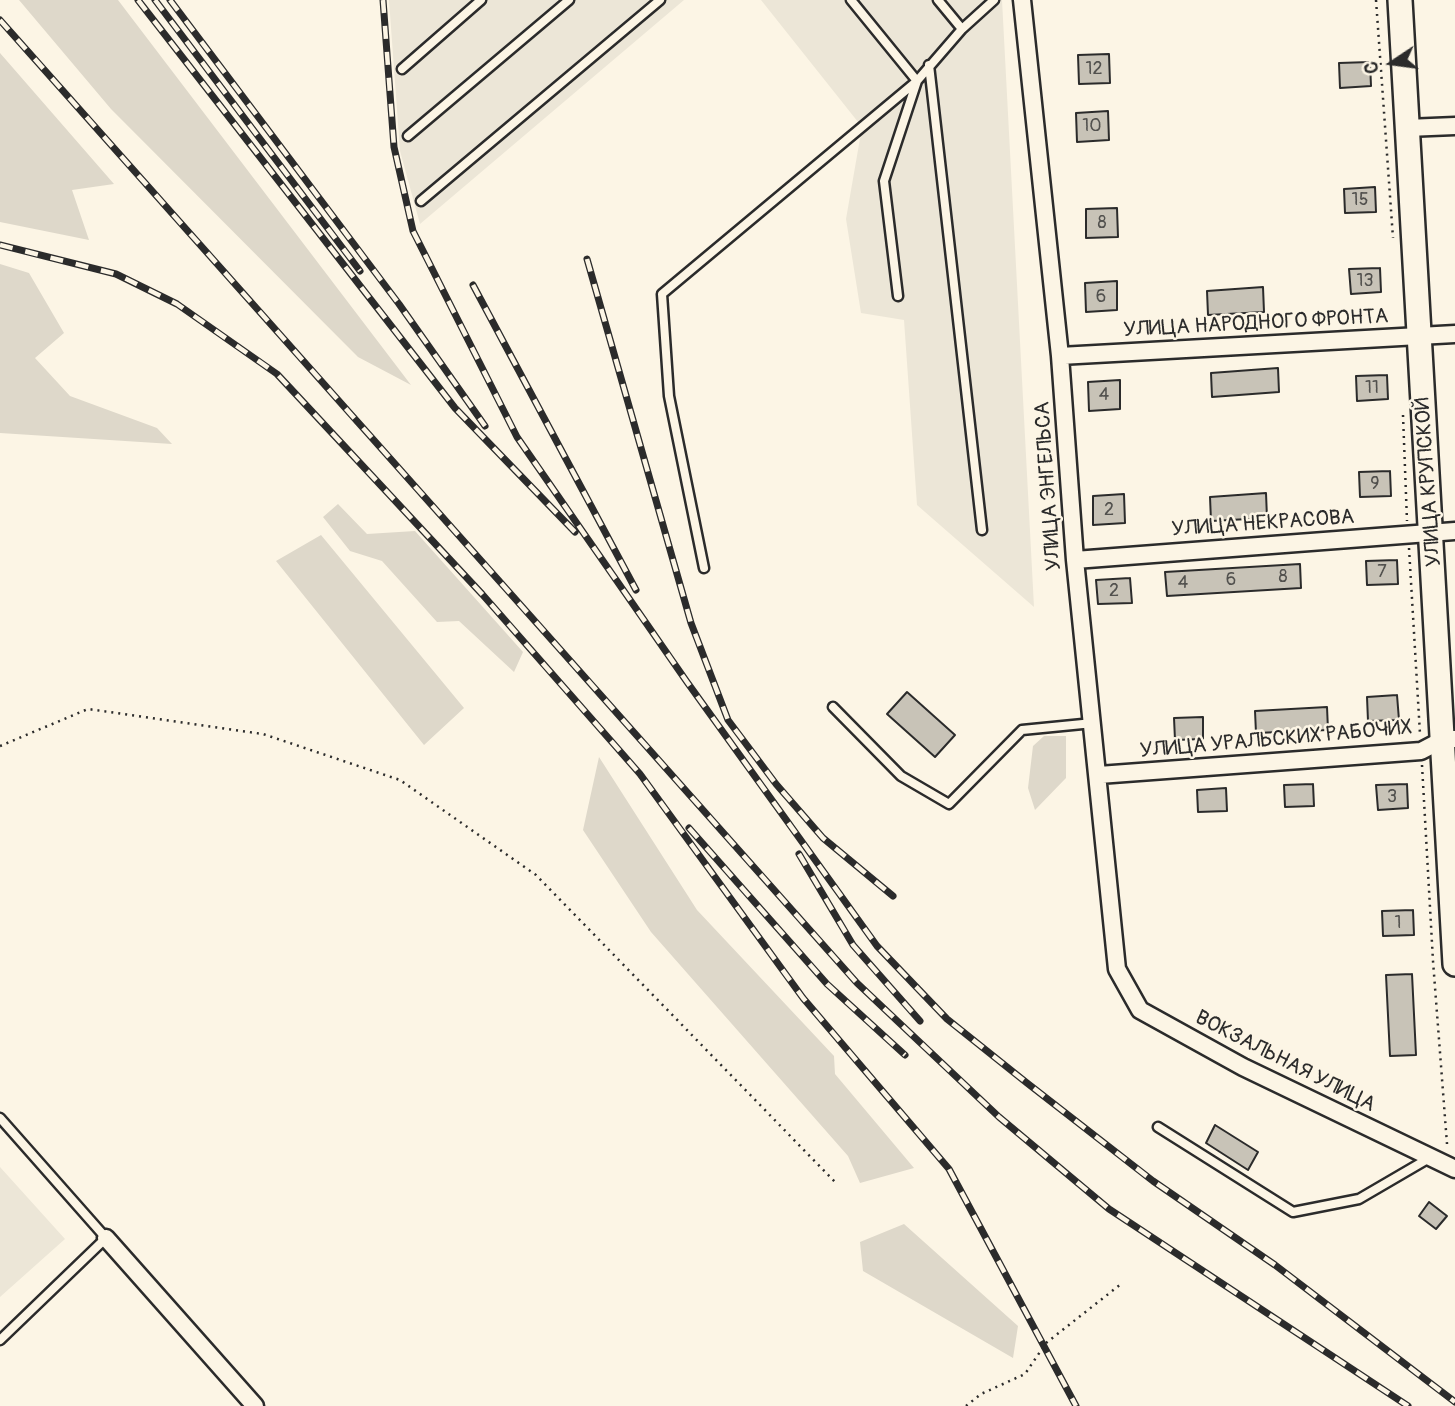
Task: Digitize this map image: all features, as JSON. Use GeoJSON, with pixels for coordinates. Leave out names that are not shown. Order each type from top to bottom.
{"type":"FeatureCollection","features":[{"type":"Feature","properties":{"kind":"main road","name":"УЛИЦА КРУПСКОЙ"},"geometry":{"type":"LineString","coordinates":[[1401,0],[1419,336],[1449,739],[1455,964]]}},
{"type":"Feature","properties":{"kind":"street","name":"УЛИЦА ЭНГЕЛЬСА"},"geometry":{"type":"LineString","coordinates":[[1022,0],[1060,356],[1074,559],[1099,775],[1117,969]]}},
{"type":"Feature","properties":{"kind":"street"},"geometry":{"type":"LineString","coordinates":[[1407,128],[1455,126]]}},
{"type":"Feature","properties":{"kind":"street","name":"УЛИЦА НАРОДНОГО ФРОНТА"},"geometry":{"type":"LineString","coordinates":[[1060,356],[1455,334]]}},
{"type":"Feature","properties":{"kind":"street","name":"УЛИЦА НЕКРАСОВА"},"geometry":{"type":"LineString","coordinates":[[1074,559],[1455,531]]}},
{"type":"Feature","properties":{"kind":"street","name":"УЛИЦА УРАЛЬСКИХ РАБОЧИХ"},"geometry":{"type":"LineString","coordinates":[[1099,775],[1421,751],[1449,739]]}},
{"type":"Feature","properties":{"kind":"street","name":"ВОКЗАЛЬНАЯ УЛИЦА"},"geometry":{"type":"LineString","coordinates":[[1117,969],[1140,1010],[1243,1067],[1455,1169]]}},
{"type":"Feature","properties":{"kind":"street"},"geometry":{"type":"LineString","coordinates":[[106,1238],[255,1406]]}},
{"type":"Feature","properties":{"kind":"lane"},"geometry":{"type":"LineString","coordinates":[[401,69],[481,0]]}},
{"type":"Feature","properties":{"kind":"lane"},"geometry":{"type":"LineString","coordinates":[[408,136],[569,0]]}},
{"type":"Feature","properties":{"kind":"lane"},"geometry":{"type":"LineString","coordinates":[[421,201],[660,0]]}},
{"type":"Feature","properties":{"kind":"lane"},"geometry":{"type":"LineString","coordinates":[[850,0],[917,81]]}},
{"type":"Feature","properties":{"kind":"lane"},"geometry":{"type":"LineString","coordinates":[[938,0],[962,29]]}},
{"type":"Feature","properties":{"kind":"lane"},"geometry":{"type":"LineString","coordinates":[[704,568],[669,396],[662,294],[917,81],[962,29],[994,0]]}},
{"type":"Feature","properties":{"kind":"lane"},"geometry":{"type":"LineString","coordinates":[[929,65],[982,530]]}},
{"type":"Feature","properties":{"kind":"lane"},"geometry":{"type":"LineString","coordinates":[[898,296],[884,181],[917,81]]}},
{"type":"Feature","properties":{"kind":"lane"},"geometry":{"type":"LineString","coordinates":[[833,707],[901,776],[949,804],[1022,730],[1093,723]]}},
{"type":"Feature","properties":{"kind":"lane"},"geometry":{"type":"LineString","coordinates":[[0,1118],[106,1238],[0,1340]]}},
{"type":"Feature","properties":{"kind":"lane"},"geometry":{"type":"LineString","coordinates":[[1158,1127],[1293,1212],[1359,1199],[1431,1157]]}},
{"type":"Feature","properties":{"kind":"path"},"geometry":{"type":"LineString","coordinates":[[1376,0],[1393,243]]}},
{"type":"Feature","properties":{"kind":"path"},"geometry":{"type":"LineString","coordinates":[[1402,402],[1433,961],[1447,1144]]}},
{"type":"Feature","properties":{"kind":"path"},"geometry":{"type":"LineString","coordinates":[[0,746],[88,709],[263,734],[400,780],[536,875],[836,1183]]}},
{"type":"Feature","properties":{"kind":"path"},"geometry":{"type":"LineString","coordinates":[[966,1406],[982,1394],[1025,1374],[1046,1343],[1121,1284]]}},
{"type":"Feature","properties":{"kind":"shaded area"},"geometry":{"type":"Polygon","coordinates":[[[19,0],[118,0],[411,385],[358,357],[111,109],[19,0]]]}},
{"type":"Feature","properties":{"kind":"shaded area"},"geometry":{"type":"Polygon","coordinates":[[[389,0],[684,0],[420,224],[400,151],[389,0]]]}},
{"type":"Feature","properties":{"kind":"shaded area"},"geometry":{"type":"Polygon","coordinates":[[[761,0],[1002,0],[1034,607],[917,505],[904,320],[861,313],[846,219],[862,127],[761,0]]]}},
{"type":"Feature","properties":{"kind":"shaded area"},"geometry":{"type":"Polygon","coordinates":[[[0,53],[114,184],[72,190],[89,240],[0,222],[0,53]]]}},
{"type":"Feature","properties":{"kind":"shaded area"},"geometry":{"type":"Polygon","coordinates":[[[0,264],[29,273],[64,333],[35,358],[70,396],[157,428],[172,444],[0,433],[0,264]]]}},
{"type":"Feature","properties":{"kind":"shaded area"},"geometry":{"type":"Polygon","coordinates":[[[338,504],[367,534],[415,531],[523,652],[514,672],[459,621],[437,622],[382,561],[350,551],[323,517],[338,504]]]}},
{"type":"Feature","properties":{"kind":"shaded area"},"geometry":{"type":"Polygon","coordinates":[[[321,535],[464,708],[424,745],[276,561],[321,535]]]}},
{"type":"Feature","properties":{"kind":"shaded area"},"geometry":{"type":"Polygon","coordinates":[[[1044,736],[1066,736],[1066,778],[1035,810],[1028,788],[1033,746],[1044,736]]]}},
{"type":"Feature","properties":{"kind":"shaded area"},"geometry":{"type":"Polygon","coordinates":[[[599,757],[697,910],[834,1056],[835,1074],[914,1168],[860,1183],[848,1156],[651,932],[583,830],[599,757]]]}},
{"type":"Feature","properties":{"kind":"shaded area"},"geometry":{"type":"Polygon","coordinates":[[[0,1167],[65,1239],[0,1297],[0,1167]]]}},
{"type":"Feature","properties":{"kind":"shaded area"},"geometry":{"type":"Polygon","coordinates":[[[904,1224],[1018,1326],[1013,1358],[863,1271],[860,1242],[904,1224]]]}},
{"type":"Feature","properties":{"kind":"building"},"geometry":{"type":"Polygon","coordinates":[[[1109,54],[1110,83],[1079,84],[1078,55],[1109,54]]]}},
{"type":"Feature","properties":{"kind":"building"},"geometry":{"type":"Polygon","coordinates":[[[1370,62],[1371,86],[1340,88],[1339,63],[1370,62]]]}},
{"type":"Feature","properties":{"kind":"building"},"geometry":{"type":"Polygon","coordinates":[[[1108,111],[1109,140],[1077,142],[1076,113],[1108,111]]]}},
{"type":"Feature","properties":{"kind":"building"},"geometry":{"type":"Polygon","coordinates":[[[1375,187],[1376,212],[1345,213],[1344,189],[1375,187]]]}},
{"type":"Feature","properties":{"kind":"building"},"geometry":{"type":"Polygon","coordinates":[[[1117,208],[1118,237],[1086,238],[1086,209],[1117,208]]]}},
{"type":"Feature","properties":{"kind":"building"},"geometry":{"type":"Polygon","coordinates":[[[1380,268],[1381,292],[1351,294],[1349,269],[1380,268]]]}},
{"type":"Feature","properties":{"kind":"building"},"geometry":{"type":"Polygon","coordinates":[[[1117,281],[1117,310],[1086,312],[1085,283],[1117,281]]]}},
{"type":"Feature","properties":{"kind":"building"},"geometry":{"type":"Polygon","coordinates":[[[1263,287],[1264,312],[1208,315],[1207,291],[1263,287]]]}},
{"type":"Feature","properties":{"kind":"building"},"geometry":{"type":"Polygon","coordinates":[[[1278,368],[1279,392],[1212,397],[1211,373],[1278,368]]]}},
{"type":"Feature","properties":{"kind":"building"},"geometry":{"type":"Polygon","coordinates":[[[1387,375],[1388,399],[1357,401],[1356,376],[1387,375]]]}},
{"type":"Feature","properties":{"kind":"building"},"geometry":{"type":"Polygon","coordinates":[[[1120,380],[1120,409],[1089,411],[1088,382],[1120,380]]]}},
{"type":"Feature","properties":{"kind":"building"},"geometry":{"type":"Polygon","coordinates":[[[1390,471],[1391,496],[1360,497],[1359,472],[1390,471]]]}},
{"type":"Feature","properties":{"kind":"building"},"geometry":{"type":"Polygon","coordinates":[[[1266,493],[1267,518],[1211,521],[1210,497],[1266,493]]]}},
{"type":"Feature","properties":{"kind":"building"},"geometry":{"type":"Polygon","coordinates":[[[1124,494],[1125,523],[1093,525],[1093,496],[1124,494]]]}},
{"type":"Feature","properties":{"kind":"building"},"geometry":{"type":"Polygon","coordinates":[[[1397,560],[1398,584],[1367,585],[1366,561],[1397,560]]]}},
{"type":"Feature","properties":{"kind":"building"},"geometry":{"type":"Polygon","coordinates":[[[1300,564],[1301,588],[1167,596],[1165,572],[1300,564]]]}},
{"type":"Feature","properties":{"kind":"building"},"geometry":{"type":"Polygon","coordinates":[[[1130,578],[1132,603],[1098,604],[1096,580],[1130,578]]]}},
{"type":"Feature","properties":{"kind":"building"},"geometry":{"type":"Polygon","coordinates":[[[907,692],[955,735],[935,757],[887,714],[907,692]]]}},
{"type":"Feature","properties":{"kind":"building"},"geometry":{"type":"Polygon","coordinates":[[[1397,695],[1399,720],[1368,721],[1367,697],[1397,695]]]}},
{"type":"Feature","properties":{"kind":"building"},"geometry":{"type":"Polygon","coordinates":[[[1327,707],[1328,730],[1256,733],[1255,711],[1327,707]]]}},
{"type":"Feature","properties":{"kind":"building"},"geometry":{"type":"Polygon","coordinates":[[[1203,717],[1203,739],[1175,740],[1174,718],[1203,717]]]}},
{"type":"Feature","properties":{"kind":"building"},"geometry":{"type":"Polygon","coordinates":[[[1313,784],[1314,806],[1285,807],[1284,785],[1313,784]]]}},
{"type":"Feature","properties":{"kind":"building"},"geometry":{"type":"Polygon","coordinates":[[[1407,784],[1408,808],[1378,810],[1376,785],[1407,784]]]}},
{"type":"Feature","properties":{"kind":"building"},"geometry":{"type":"Polygon","coordinates":[[[1226,788],[1227,811],[1198,812],[1197,790],[1226,788]]]}},
{"type":"Feature","properties":{"kind":"building"},"geometry":{"type":"Polygon","coordinates":[[[1413,910],[1414,935],[1383,936],[1382,911],[1413,910]]]}},
{"type":"Feature","properties":{"kind":"building"},"geometry":{"type":"Polygon","coordinates":[[[1412,974],[1416,1055],[1390,1056],[1386,975],[1412,974]]]}},
{"type":"Feature","properties":{"kind":"building"},"geometry":{"type":"Polygon","coordinates":[[[1215,1125],[1258,1152],[1248,1170],[1206,1143],[1215,1125]]]}},
{"type":"Feature","properties":{"kind":"building"},"geometry":{"type":"Polygon","coordinates":[[[1429,1202],[1447,1216],[1436,1229],[1419,1216],[1429,1202]]]}},
{"type":"Feature","properties":{"kind":"railway"},"geometry":{"type":"LineString","coordinates":[[138,0],[455,408],[575,532]]}},
{"type":"Feature","properties":{"kind":"railway"},"geometry":{"type":"LineString","coordinates":[[155,0],[360,271]]}},
{"type":"Feature","properties":{"kind":"railway"},"geometry":{"type":"LineString","coordinates":[[170,0],[399,304],[485,426]]}},
{"type":"Feature","properties":{"kind":"railway"},"geometry":{"type":"LineString","coordinates":[[383,0],[394,147],[413,231],[517,437],[687,682],[877,946],[947,1019],[1027,1083],[1153,1181],[1275,1265],[1455,1402]]}},
{"type":"Feature","properties":{"kind":"railway"},"geometry":{"type":"LineString","coordinates":[[0,20],[857,983],[999,1117],[1109,1209],[1408,1406]]}},
{"type":"Feature","properties":{"kind":"railway"},"geometry":{"type":"LineString","coordinates":[[0,245],[116,274],[177,304],[277,374],[482,594],[640,774],[803,998],[949,1169],[1076,1406]]}},
{"type":"Feature","properties":{"kind":"railway"},"geometry":{"type":"LineString","coordinates":[[587,259],[691,623],[728,720],[776,784],[823,838],[893,896]]}},
{"type":"Feature","properties":{"kind":"railway"},"geometry":{"type":"LineString","coordinates":[[473,285],[636,590]]}},
{"type":"Feature","properties":{"kind":"railway"},"geometry":{"type":"LineString","coordinates":[[689,828],[827,984],[905,1055]]}},
{"type":"Feature","properties":{"kind":"railway"},"geometry":{"type":"LineString","coordinates":[[799,854],[853,945],[920,1021]]}}]}
